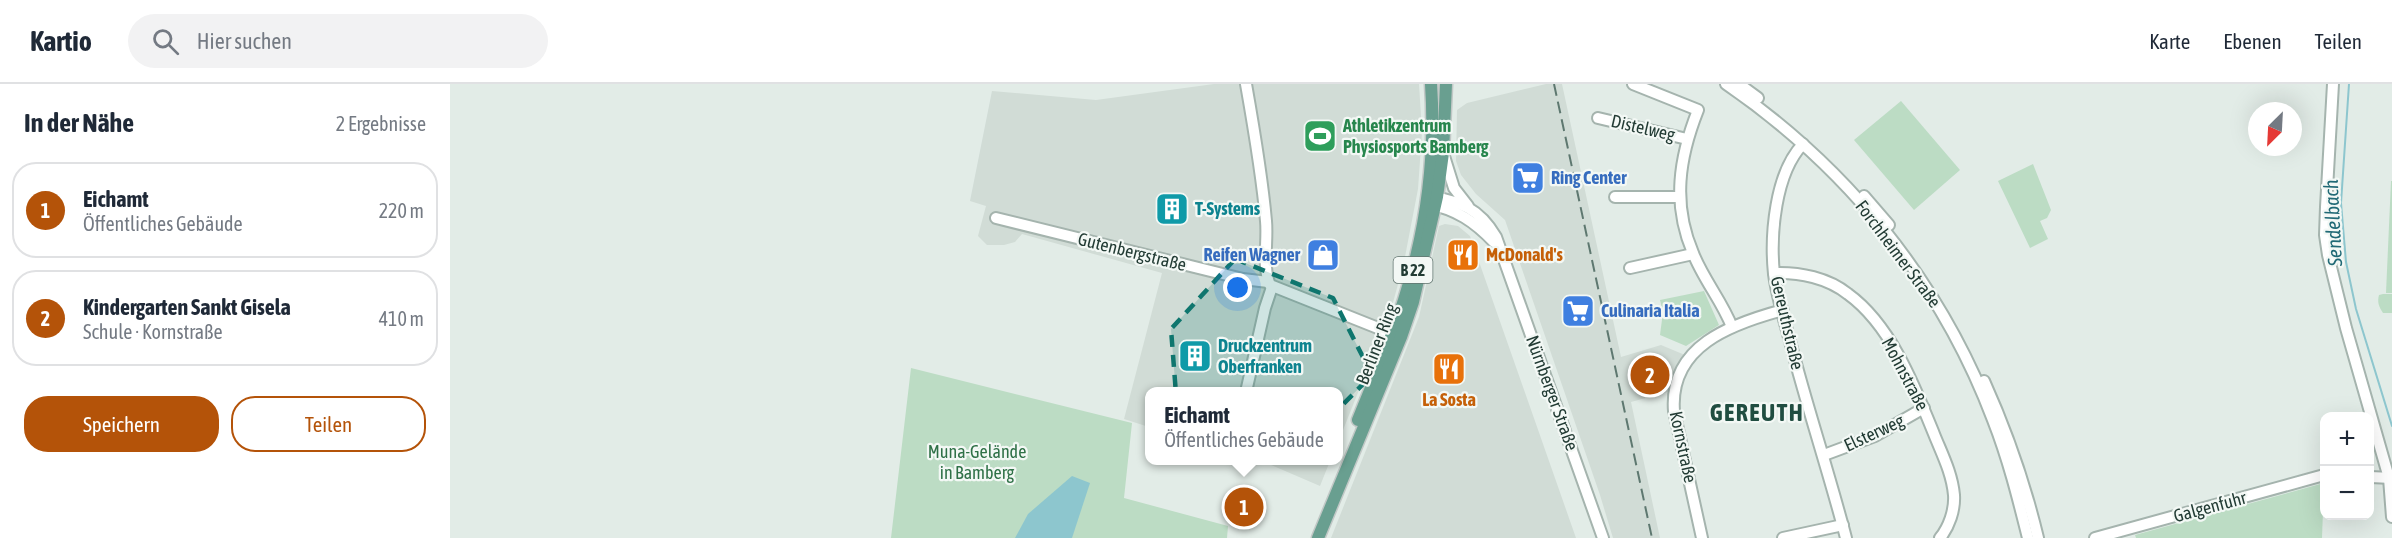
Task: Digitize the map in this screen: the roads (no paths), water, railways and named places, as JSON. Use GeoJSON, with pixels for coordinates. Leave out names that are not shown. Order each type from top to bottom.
{"type":"FeatureCollection","features":[{"type":"Feature","properties":{"kind":"main road","name":"Berliner Ring"},"geometry":{"type":"LineString","coordinates":[[1431,84],[1431,200]]}},
{"type":"Feature","properties":{"kind":"main road","name":"Berliner Ring"},"geometry":{"type":"LineString","coordinates":[[1318,538],[1397,335],[1443,153],[1446,84]]}},
{"type":"Feature","properties":{"kind":"main road","name":"Berliner Ring"},"geometry":{"type":"LineString","coordinates":[[1343,462],[1397,335]]}},
{"type":"Feature","properties":{"kind":"main road","name":"Berliner Ring"},"geometry":{"type":"LineString","coordinates":[[1311,538],[1342,465]]}},
{"type":"Feature","properties":{"kind":"street"},"geometry":{"type":"LineString","coordinates":[[1246,84],[1263,196],[1270,285],[1247,387]]}},
{"type":"Feature","properties":{"kind":"street","name":"Distelweg"},"geometry":{"type":"LineString","coordinates":[[1633,84],[1698,110],[1687,139],[1681,168],[1679,197],[1683,221],[1693,254],[1732,327]]}},
{"type":"Feature","properties":{"kind":"street","name":"Forchheimer Straße"},"geometry":{"type":"LineString","coordinates":[[1726,84],[1803,144],[1838,177],[1914,268],[1964,353],[1994,421],[2028,538]]}},
{"type":"Feature","properties":{"kind":"street","name":"Forchheimer Straße"},"geometry":{"type":"LineString","coordinates":[[1739,84],[1790,123],[1844,173],[1904,244],[1932,284],[1959,328],[2001,417],[2025,487],[2038,538]]}},
{"type":"Feature","properties":{"kind":"street"},"geometry":{"type":"LineString","coordinates":[[2333,84],[2325,225],[2328,255],[2346,328],[2390,478],[2392,517]]}},
{"type":"Feature","properties":{"kind":"street","name":"Distelweg"},"geometry":{"type":"LineString","coordinates":[[1598,118],[1687,139]]}},
{"type":"Feature","properties":{"kind":"street","name":"Gereuthstraße"},"geometry":{"type":"LineString","coordinates":[[1803,144],[1792,160],[1776,209],[1774,273],[1801,382],[1824,455],[1846,538]]}},
{"type":"Feature","properties":{"kind":"street"},"geometry":{"type":"LineString","coordinates":[[1443,153],[1454,188],[1468,206]]}},
{"type":"Feature","properties":{"kind":"street"},"geometry":{"type":"LineString","coordinates":[[1615,197],[1679,197]]}},
{"type":"Feature","properties":{"kind":"street","name":"Nürnberger Straße"},"geometry":{"type":"LineString","coordinates":[[1431,200],[1468,206],[1490,227],[1603,538]]}},
{"type":"Feature","properties":{"kind":"street","name":"Nürnberger Straße"},"geometry":{"type":"LineString","coordinates":[[1431,200],[1471,220],[1499,248]]}},
{"type":"Feature","properties":{"kind":"street","name":"Gutenbergstraße"},"geometry":{"type":"LineString","coordinates":[[996,218],[1270,285],[1397,335]]}},
{"type":"Feature","properties":{"kind":"street"},"geometry":{"type":"LineString","coordinates":[[1630,268],[1693,254]]}},
{"type":"Feature","properties":{"kind":"street","name":"Mohnstraße"},"geometry":{"type":"LineString","coordinates":[[1774,273],[1819,279],[1848,293],[1875,321],[1901,362],[1924,408],[1950,470],[1954,495],[1950,521],[1940,538]]}},
{"type":"Feature","properties":{"kind":"street","name":"Kornstraße"},"geometry":{"type":"LineString","coordinates":[[1702,538],[1674,411],[1674,396],[1678,380],[1688,358],[1708,340],[1756,317],[1783,310]]}},
{"type":"Feature","properties":{"kind":"street","name":"Elsterweg"},"geometry":{"type":"LineString","coordinates":[[1824,455],[1875,436],[1924,408]]}},
{"type":"Feature","properties":{"kind":"street","name":"Galgenfuhr"},"geometry":{"type":"LineString","coordinates":[[2095,538],[2320,477]]}},
{"type":"Feature","properties":{"kind":"street"},"geometry":{"type":"LineString","coordinates":[[2374,477],[2390,478]]}},
{"type":"Feature","properties":{"kind":"street"},"geometry":{"type":"LineString","coordinates":[[1783,538],[1843,525]]}},
{"type":"Feature","properties":{"kind":"water"},"geometry":{"type":"Polygon","coordinates":[[[1072,476],[1090,483],[1072,538],[1015,538],[1028,514],[1072,476]]]}},
{"type":"Feature","properties":{"kind":"waterway","name":"Sendelbach"},"geometry":{"type":"LineString","coordinates":[[2349,84],[2341,203],[2346,262],[2356,309],[2392,426]]}},
{"type":"Feature","properties":{"kind":"railway"},"geometry":{"type":"LineString","coordinates":[[1554,84],[1652,538]]}},
{"type":"Feature","properties":{"kind":"place","name":"Athletikzentrum Physiosports Bamberg"},"geometry":{"type":"Point","coordinates":[1320,136]}},
{"type":"Feature","properties":{"kind":"place","name":"Ring Center"},"geometry":{"type":"Point","coordinates":[1528,178]}},
{"type":"Feature","properties":{"kind":"place","name":"T-Systems"},"geometry":{"type":"Point","coordinates":[1172,209]}},
{"type":"Feature","properties":{"kind":"place","name":"Reifen Wagner"},"geometry":{"type":"Point","coordinates":[1323,255]}},
{"type":"Feature","properties":{"kind":"place","name":"McDonald's"},"geometry":{"type":"Point","coordinates":[1463,255]}},
{"type":"Feature","properties":{"kind":"place","name":"Culinaria Italia"},"geometry":{"type":"Point","coordinates":[1578,311]}},
{"type":"Feature","properties":{"kind":"place","name":"Druckzentrum Oberfranken"},"geometry":{"type":"Point","coordinates":[1195,356]}},
{"type":"Feature","properties":{"kind":"place","name":"La Sosta"},"geometry":{"type":"Point","coordinates":[1449,369]}},
{"type":"Feature","properties":{"kind":"place","name":"Kindergarten Sankt Gisela"},"geometry":{"type":"Point","coordinates":[1650,375]}},
{"type":"Feature","properties":{"kind":"place","name":"Eichamt"},"geometry":{"type":"Point","coordinates":[1244,507]}},
{"type":"Feature","properties":{"kind":"district","name":"GEREUTH"},"geometry":{"type":"Point","coordinates":[1757,413]}},
{"type":"Feature","properties":{"kind":"park label","name":"Muna-Gelände in Bamberg"},"geometry":{"type":"Point","coordinates":[977,462]}}]}
